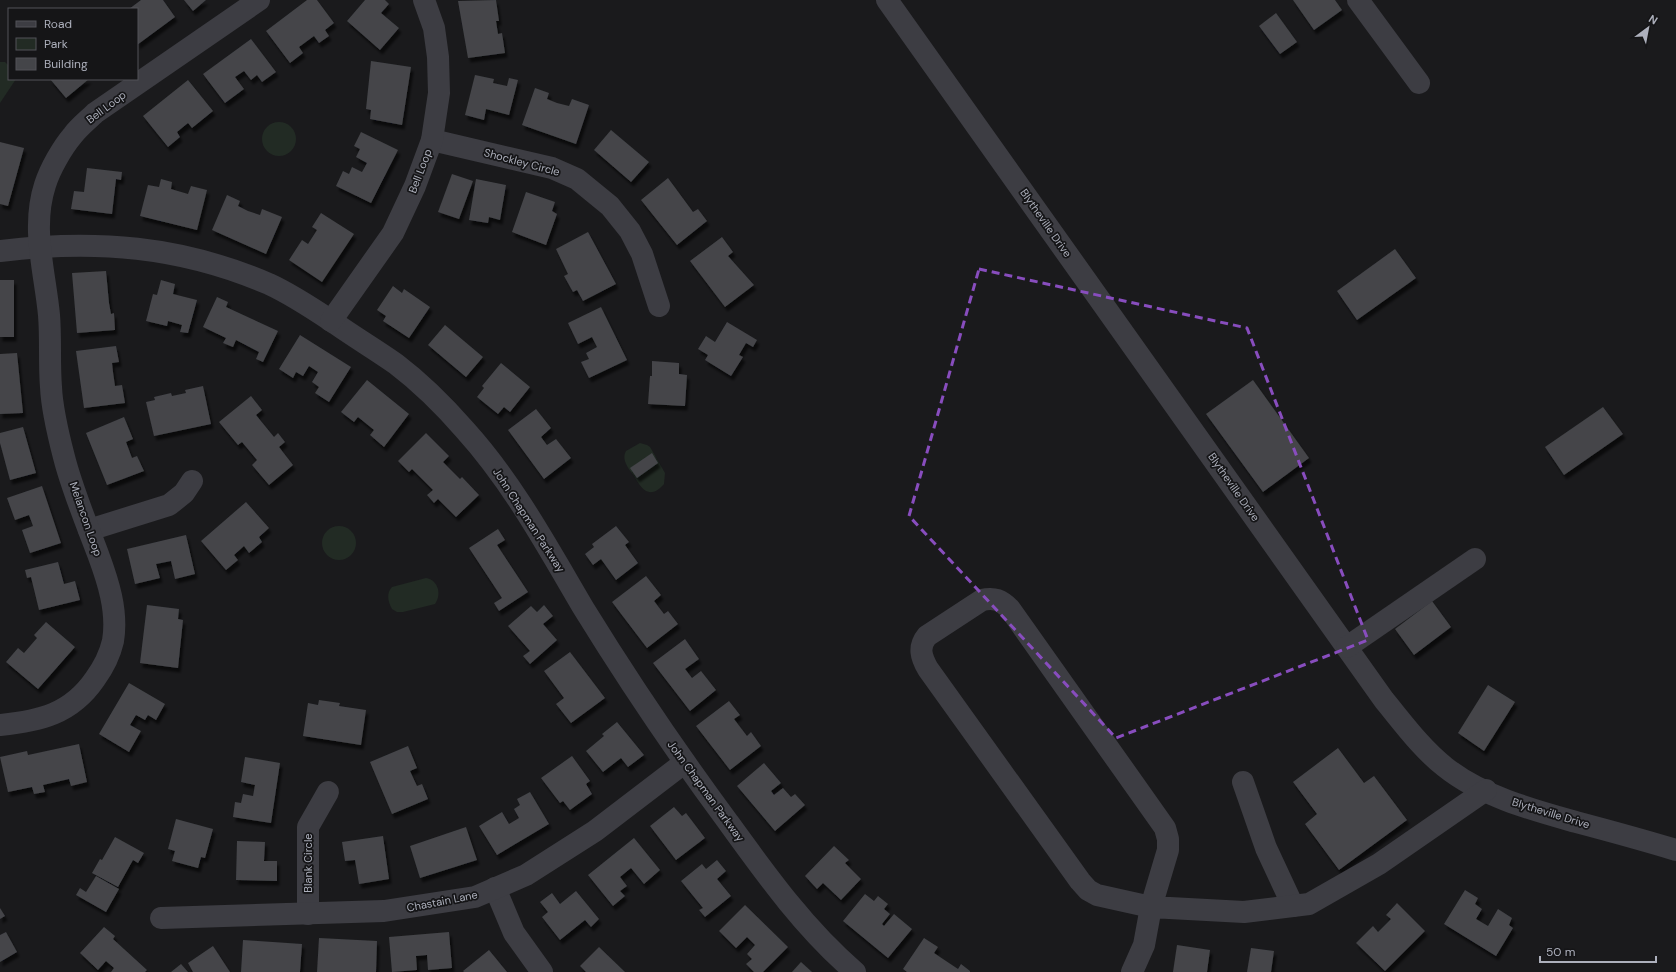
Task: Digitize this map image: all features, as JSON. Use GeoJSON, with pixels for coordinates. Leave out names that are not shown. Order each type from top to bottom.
{"type":"FeatureCollection","features":[{"type":"Feature","properties":{"kind":"street","name":"Bell Loop"},"geometry":{"type":"LineString","coordinates":[[39,246],[38,218],[45,185],[59,156],[73,135],[95,113],[259,0]]}},
{"type":"Feature","properties":{"kind":"street","name":"Bell Loop"},"geometry":{"type":"LineString","coordinates":[[332,321],[393,233],[415,186],[432,140],[439,93],[438,57],[434,28],[424,0]]}},
{"type":"Feature","properties":{"kind":"street","name":"Blytheville Drive"},"geometry":{"type":"LineString","coordinates":[[887,0],[1384,700],[1418,742],[1446,768],[1486,790],[1528,808],[1676,850]]}},
{"type":"Feature","properties":{"kind":"street"},"geometry":{"type":"LineString","coordinates":[[1358,0],[1418,83]]}},
{"type":"Feature","properties":{"kind":"street","name":"Shockley Circle"},"geometry":{"type":"LineString","coordinates":[[432,140],[552,168],[577,179],[610,206],[630,231],[642,254],[659,306]]}},
{"type":"Feature","properties":{"kind":"street","name":"John Chapman Parkway"},"geometry":{"type":"LineString","coordinates":[[0,250],[39,246],[112,245],[180,254],[233,270],[272,285],[332,321],[397,365],[425,389],[466,430],[502,476],[521,504],[615,659],[684,763],[799,917],[839,958],[855,972]]}},
{"type":"Feature","properties":{"kind":"street","name":"Melancon Loop"},"geometry":{"type":"LineString","coordinates":[[0,725],[21,723],[44,718],[67,708],[88,690],[103,667],[113,641],[114,613],[109,586],[64,458],[56,426],[51,388],[49,316],[39,246]]}},
{"type":"Feature","properties":{"kind":"street"},"geometry":{"type":"LineString","coordinates":[[89,530],[169,505],[184,493],[192,480]]}},
{"type":"Feature","properties":{"kind":"street"},"geometry":{"type":"LineString","coordinates":[[1347,647],[1475,559]]}},
{"type":"Feature","properties":{"kind":"street"},"geometry":{"type":"LineString","coordinates":[[1132,972],[1144,945],[1151,906],[1168,850],[1168,839],[1165,828],[1010,609],[1004,602],[997,599],[990,598],[982,600],[927,636],[922,641],[922,658],[928,669],[1080,881],[1088,890],[1097,895],[1151,906],[1244,912],[1309,904],[1379,864],[1486,790]]}},
{"type":"Feature","properties":{"kind":"street","name":"Chastain Lane"},"geometry":{"type":"LineString","coordinates":[[161,918],[384,911],[475,897],[526,876],[595,831],[684,763]]}},
{"type":"Feature","properties":{"kind":"street"},"geometry":{"type":"LineString","coordinates":[[1243,782],[1266,848],[1293,906]]}},
{"type":"Feature","properties":{"kind":"street","name":"Blank Circle"},"geometry":{"type":"LineString","coordinates":[[308,914],[308,827],[328,792]]}},
{"type":"Feature","properties":{"kind":"street"},"geometry":{"type":"LineString","coordinates":[[495,888],[514,933],[542,972]]}},
{"type":"Feature","properties":{"kind":"highlighted area"},"geometry":{"type":"Polygon","coordinates":[[[979,269],[1247,328],[1368,640],[1116,738],[909,516],[979,269]]]}},
{"type":"Feature","properties":{"kind":"green space"},"geometry":{"type":"Polygon","coordinates":[[[0,62],[5,62],[8,65],[8,80],[15,80],[0,103],[0,62]]]}},
{"type":"Feature","properties":{"kind":"green space"},"geometry":{"type":"Polygon","coordinates":[[[276,122],[282,122],[286,123],[293,129],[296,139],[295,146],[289,153],[282,156],[276,156],[272,155],[265,149],[262,142],[262,136],[263,132],[269,125],[276,122]]]}},
{"type":"Feature","properties":{"kind":"green space"},"geometry":{"type":"Polygon","coordinates":[[[640,443],[650,447],[665,473],[664,484],[655,491],[650,492],[643,489],[628,467],[624,458],[626,451],[640,443]]]}},
{"type":"Feature","properties":{"kind":"green space"},"geometry":{"type":"Polygon","coordinates":[[[336,526],[342,526],[346,527],[353,533],[356,543],[355,550],[349,557],[342,560],[336,560],[332,559],[325,553],[322,546],[322,540],[323,536],[329,529],[336,526]]]}},
{"type":"Feature","properties":{"kind":"green space"},"geometry":{"type":"Polygon","coordinates":[[[426,578],[430,579],[436,584],[438,588],[438,596],[435,604],[403,612],[397,612],[392,609],[388,598],[392,587],[426,578]]]}},
{"type":"Feature","properties":{"kind":"building"},"geometry":{"type":"Polygon","coordinates":[[[141,0],[163,0],[175,17],[138,44],[138,8],[130,8],[141,0]]]}},
{"type":"Feature","properties":{"kind":"building"},"geometry":{"type":"Polygon","coordinates":[[[184,0],[206,0],[193,11],[184,0]]]}},
{"type":"Feature","properties":{"kind":"building"},"geometry":{"type":"Polygon","coordinates":[[[307,0],[317,0],[334,23],[325,30],[329,36],[319,43],[314,36],[299,47],[303,53],[290,63],[266,31],[307,0]]]}},
{"type":"Feature","properties":{"kind":"building"},"geometry":{"type":"Polygon","coordinates":[[[365,0],[385,0],[389,4],[381,13],[399,28],[380,50],[347,21],[365,0]]]}},
{"type":"Feature","properties":{"kind":"building"},"geometry":{"type":"Polygon","coordinates":[[[496,0],[499,21],[496,21],[498,34],[502,33],[505,53],[468,58],[458,1],[496,0]]]}},
{"type":"Feature","properties":{"kind":"building"},"geometry":{"type":"Polygon","coordinates":[[[1293,0],[1335,0],[1342,10],[1314,30],[1293,0]]]}},
{"type":"Feature","properties":{"kind":"building"},"geometry":{"type":"Polygon","coordinates":[[[1276,13],[1297,42],[1280,54],[1259,26],[1276,13]]]}},
{"type":"Feature","properties":{"kind":"building"},"geometry":{"type":"Polygon","coordinates":[[[251,39],[276,72],[262,82],[257,75],[251,80],[244,71],[235,77],[244,89],[225,103],[203,74],[251,39]]]}},
{"type":"Feature","properties":{"kind":"building"},"geometry":{"type":"Polygon","coordinates":[[[371,61],[411,67],[402,125],[370,119],[371,110],[366,109],[371,61]]]}},
{"type":"Feature","properties":{"kind":"building"},"geometry":{"type":"Polygon","coordinates":[[[475,75],[494,79],[493,83],[507,86],[509,78],[518,80],[509,115],[486,109],[484,120],[465,115],[475,75]]]}},
{"type":"Feature","properties":{"kind":"building"},"geometry":{"type":"Polygon","coordinates":[[[51,80],[88,80],[66,98],[51,80]]]}},
{"type":"Feature","properties":{"kind":"building"},"geometry":{"type":"Polygon","coordinates":[[[188,80],[213,111],[192,128],[188,123],[177,132],[180,137],[168,147],[143,116],[188,80]]]}},
{"type":"Feature","properties":{"kind":"building"},"geometry":{"type":"Polygon","coordinates":[[[535,88],[549,93],[547,99],[557,103],[569,106],[572,99],[589,105],[576,144],[522,125],[535,88]]]}},
{"type":"Feature","properties":{"kind":"building"},"geometry":{"type":"Polygon","coordinates":[[[611,130],[649,162],[631,182],[594,150],[611,130]]]}},
{"type":"Feature","properties":{"kind":"building"},"geometry":{"type":"Polygon","coordinates":[[[361,132],[398,150],[371,203],[336,186],[343,171],[349,174],[352,167],[362,172],[367,163],[356,157],[360,149],[354,146],[361,132]]]}},
{"type":"Feature","properties":{"kind":"building"},"geometry":{"type":"Polygon","coordinates":[[[0,142],[24,148],[8,206],[0,204],[0,142]]]}},
{"type":"Feature","properties":{"kind":"building"},"geometry":{"type":"Polygon","coordinates":[[[87,168],[122,172],[121,180],[116,179],[112,214],[71,209],[74,191],[84,192],[87,168]]]}},
{"type":"Feature","properties":{"kind":"building"},"geometry":{"type":"Polygon","coordinates":[[[452,174],[473,181],[459,219],[438,212],[452,174]]]}},
{"type":"Feature","properties":{"kind":"building"},"geometry":{"type":"Polygon","coordinates":[[[668,178],[693,212],[698,209],[707,221],[677,245],[641,200],[668,178]]]}},
{"type":"Feature","properties":{"kind":"building"},"geometry":{"type":"Polygon","coordinates":[[[161,179],[172,182],[171,189],[188,194],[191,186],[207,190],[197,230],[140,216],[148,185],[159,187],[161,179]]]}},
{"type":"Feature","properties":{"kind":"building"},"geometry":{"type":"Polygon","coordinates":[[[476,179],[506,185],[500,220],[489,217],[488,223],[469,220],[476,179]]]}},
{"type":"Feature","properties":{"kind":"building"},"geometry":{"type":"Polygon","coordinates":[[[526,192],[555,202],[552,211],[557,214],[546,245],[512,232],[526,192]]]}},
{"type":"Feature","properties":{"kind":"building"},"geometry":{"type":"Polygon","coordinates":[[[227,195],[240,201],[238,206],[248,211],[260,215],[262,209],[282,217],[266,254],[212,230],[227,195]]]}},
{"type":"Feature","properties":{"kind":"building"},"geometry":{"type":"Polygon","coordinates":[[[321,213],[354,234],[322,282],[289,260],[302,240],[308,244],[317,230],[312,227],[321,213]]]}},
{"type":"Feature","properties":{"kind":"building"},"geometry":{"type":"Polygon","coordinates":[[[588,232],[616,284],[583,301],[577,290],[573,292],[564,276],[568,274],[556,249],[588,232]]]}},
{"type":"Feature","properties":{"kind":"building"},"geometry":{"type":"Polygon","coordinates":[[[722,237],[733,252],[728,256],[754,285],[725,307],[690,261],[722,237]]]}},
{"type":"Feature","properties":{"kind":"building"},"geometry":{"type":"Polygon","coordinates":[[[1395,249],[1416,278],[1357,320],[1337,291],[1395,249]]]}},
{"type":"Feature","properties":{"kind":"building"},"geometry":{"type":"Polygon","coordinates":[[[106,271],[109,303],[111,314],[114,313],[115,330],[77,333],[72,273],[106,271]]]}},
{"type":"Feature","properties":{"kind":"building"},"geometry":{"type":"Polygon","coordinates":[[[0,280],[14,280],[14,337],[0,337],[0,280]]]}},
{"type":"Feature","properties":{"kind":"building"},"geometry":{"type":"Polygon","coordinates":[[[161,280],[175,284],[173,294],[197,300],[188,333],[180,332],[182,325],[168,321],[167,326],[146,321],[153,294],[157,295],[161,280]]]}},
{"type":"Feature","properties":{"kind":"building"},"geometry":{"type":"Polygon","coordinates":[[[393,286],[402,293],[404,289],[430,307],[409,338],[383,321],[386,316],[377,310],[393,286]]]}},
{"type":"Feature","properties":{"kind":"building"},"geometry":{"type":"Polygon","coordinates":[[[217,297],[228,302],[226,307],[278,331],[263,362],[256,359],[259,352],[236,340],[233,347],[223,343],[226,338],[203,327],[217,297]]]}},
{"type":"Feature","properties":{"kind":"building"},"geometry":{"type":"Polygon","coordinates":[[[601,307],[627,360],[589,378],[581,362],[589,359],[586,353],[597,347],[592,337],[578,344],[568,323],[601,307]]]}},
{"type":"Feature","properties":{"kind":"building"},"geometry":{"type":"Polygon","coordinates":[[[727,322],[757,340],[753,347],[746,343],[739,355],[743,357],[731,376],[705,360],[708,355],[698,349],[706,336],[715,342],[727,322]]]}},
{"type":"Feature","properties":{"kind":"building"},"geometry":{"type":"Polygon","coordinates":[[[445,325],[483,357],[466,377],[428,345],[445,325]]]}},
{"type":"Feature","properties":{"kind":"building"},"geometry":{"type":"Polygon","coordinates":[[[300,335],[351,367],[329,402],[315,393],[319,387],[312,382],[318,372],[309,366],[303,376],[296,372],[293,378],[279,369],[300,335]]]}},
{"type":"Feature","properties":{"kind":"building"},"geometry":{"type":"Polygon","coordinates":[[[116,346],[119,362],[112,363],[115,386],[122,385],[125,403],[84,408],[76,351],[116,346]]]}},
{"type":"Feature","properties":{"kind":"building"},"geometry":{"type":"Polygon","coordinates":[[[17,353],[23,413],[0,414],[0,354],[17,353]]]}},
{"type":"Feature","properties":{"kind":"building"},"geometry":{"type":"Polygon","coordinates":[[[652,361],[679,363],[679,374],[687,375],[685,406],[648,404],[650,376],[652,376],[652,361]]]}},
{"type":"Feature","properties":{"kind":"building"},"geometry":{"type":"Polygon","coordinates":[[[501,363],[530,387],[510,412],[504,407],[498,414],[477,397],[484,388],[482,386],[501,363]]]}},
{"type":"Feature","properties":{"kind":"building"},"geometry":{"type":"Polygon","coordinates":[[[367,380],[409,414],[384,447],[370,435],[374,430],[358,417],[354,422],[341,412],[367,380]]]}},
{"type":"Feature","properties":{"kind":"building"},"geometry":{"type":"Polygon","coordinates":[[[1253,380],[1309,458],[1263,492],[1206,414],[1253,380]]]}},
{"type":"Feature","properties":{"kind":"building"},"geometry":{"type":"Polygon","coordinates":[[[203,386],[211,424],[154,436],[146,402],[155,400],[154,397],[171,393],[172,396],[186,393],[185,390],[203,386]]]}},
{"type":"Feature","properties":{"kind":"building"},"geometry":{"type":"Polygon","coordinates":[[[251,396],[262,410],[256,415],[274,437],[278,433],[285,442],[279,447],[293,465],[269,485],[252,465],[257,460],[242,442],[238,445],[219,422],[251,396]]]}},
{"type":"Feature","properties":{"kind":"building"},"geometry":{"type":"Polygon","coordinates":[[[1603,407],[1623,434],[1564,475],[1545,447],[1603,407]]]}},
{"type":"Feature","properties":{"kind":"building"},"geometry":{"type":"Polygon","coordinates":[[[536,409],[551,428],[541,437],[547,445],[556,439],[571,458],[544,479],[508,430],[536,409]]]}},
{"type":"Feature","properties":{"kind":"building"},"geometry":{"type":"Polygon","coordinates":[[[124,417],[133,439],[126,442],[132,458],[137,456],[144,471],[107,485],[86,433],[124,417]]]}},
{"type":"Feature","properties":{"kind":"building"},"geometry":{"type":"Polygon","coordinates":[[[23,427],[36,473],[10,480],[0,443],[0,433],[23,427]]]}},
{"type":"Feature","properties":{"kind":"building"},"geometry":{"type":"Polygon","coordinates":[[[426,433],[449,456],[443,462],[460,479],[462,477],[479,495],[456,517],[438,499],[434,503],[427,495],[433,490],[412,469],[409,472],[398,461],[426,433]]]}},
{"type":"Feature","properties":{"kind":"building"},"geometry":{"type":"Polygon","coordinates":[[[652,453],[658,463],[637,478],[630,468],[652,453]]]}},
{"type":"Feature","properties":{"kind":"building"},"geometry":{"type":"Polygon","coordinates":[[[42,486],[61,543],[30,553],[22,530],[33,526],[29,515],[15,520],[7,498],[42,486]]]}},
{"type":"Feature","properties":{"kind":"building"},"geometry":{"type":"Polygon","coordinates":[[[246,502],[269,528],[259,537],[262,542],[249,553],[244,546],[234,555],[238,560],[226,570],[201,541],[246,502]]]}},
{"type":"Feature","properties":{"kind":"building"},"geometry":{"type":"Polygon","coordinates":[[[616,526],[629,542],[625,545],[638,563],[616,580],[601,559],[593,565],[585,554],[594,547],[592,544],[616,526]]]}},
{"type":"Feature","properties":{"kind":"building"},"geometry":{"type":"Polygon","coordinates":[[[498,529],[505,540],[497,545],[528,592],[499,611],[494,603],[502,598],[469,548],[498,529]]]}},
{"type":"Feature","properties":{"kind":"building"},"geometry":{"type":"Polygon","coordinates":[[[186,535],[195,574],[175,579],[171,561],[156,564],[160,578],[135,584],[127,549],[186,535]]]}},
{"type":"Feature","properties":{"kind":"building"},"geometry":{"type":"Polygon","coordinates":[[[58,562],[64,584],[75,581],[80,600],[39,610],[31,577],[27,578],[25,570],[58,562]]]}},
{"type":"Feature","properties":{"kind":"building"},"geometry":{"type":"Polygon","coordinates":[[[646,576],[661,595],[654,601],[664,614],[668,611],[678,624],[647,648],[612,602],[646,576]]]}},
{"type":"Feature","properties":{"kind":"building"},"geometry":{"type":"Polygon","coordinates":[[[1432,601],[1451,627],[1414,655],[1395,629],[1432,601]]]}},
{"type":"Feature","properties":{"kind":"building"},"geometry":{"type":"Polygon","coordinates":[[[147,605],[179,609],[178,619],[183,620],[178,668],[140,663],[147,605]]]}},
{"type":"Feature","properties":{"kind":"building"},"geometry":{"type":"Polygon","coordinates":[[[544,605],[553,616],[543,624],[557,640],[530,664],[523,656],[530,651],[508,626],[531,606],[537,612],[544,605]]]}},
{"type":"Feature","properties":{"kind":"building"},"geometry":{"type":"Polygon","coordinates":[[[46,622],[75,647],[38,689],[6,662],[18,648],[24,653],[37,638],[34,635],[46,622]]]}},
{"type":"Feature","properties":{"kind":"building"},"geometry":{"type":"Polygon","coordinates":[[[685,639],[699,659],[685,669],[692,678],[701,671],[716,690],[690,711],[653,663],[685,639]]]}},
{"type":"Feature","properties":{"kind":"building"},"geometry":{"type":"Polygon","coordinates":[[[570,652],[605,698],[571,723],[556,704],[564,698],[544,671],[570,652]]]}},
{"type":"Feature","properties":{"kind":"building"},"geometry":{"type":"Polygon","coordinates":[[[129,683],[165,704],[156,720],[148,715],[145,720],[136,715],[130,725],[141,731],[129,752],[99,734],[129,683]]]}},
{"type":"Feature","properties":{"kind":"building"},"geometry":{"type":"Polygon","coordinates":[[[1488,685],[1515,702],[1484,751],[1458,733],[1488,685]]]}},
{"type":"Feature","properties":{"kind":"building"},"geometry":{"type":"Polygon","coordinates":[[[319,700],[340,703],[339,706],[366,710],[361,745],[303,736],[308,703],[318,705],[319,700]]]}},
{"type":"Feature","properties":{"kind":"building"},"geometry":{"type":"Polygon","coordinates":[[[729,701],[740,715],[734,719],[747,736],[751,732],[761,746],[730,770],[696,726],[729,701]]]}},
{"type":"Feature","properties":{"kind":"building"},"geometry":{"type":"Polygon","coordinates":[[[617,722],[644,755],[628,767],[621,758],[603,772],[586,751],[604,736],[602,734],[617,722]]]}},
{"type":"Feature","properties":{"kind":"building"},"geometry":{"type":"Polygon","coordinates":[[[79,744],[87,782],[71,786],[69,779],[43,785],[45,792],[34,794],[32,787],[8,792],[0,757],[27,751],[28,755],[79,744]]]}},
{"type":"Feature","properties":{"kind":"building"},"geometry":{"type":"Polygon","coordinates":[[[408,746],[417,768],[410,771],[417,786],[422,784],[428,799],[392,814],[370,762],[408,746]]]}},
{"type":"Feature","properties":{"kind":"building"},"geometry":{"type":"Polygon","coordinates":[[[1338,748],[1364,783],[1374,776],[1407,820],[1339,870],[1305,824],[1317,814],[1293,782],[1338,748]]]}},
{"type":"Feature","properties":{"kind":"building"},"geometry":{"type":"Polygon","coordinates":[[[572,756],[590,781],[586,784],[592,794],[570,810],[563,801],[560,803],[541,778],[572,756]]]}},
{"type":"Feature","properties":{"kind":"building"},"geometry":{"type":"Polygon","coordinates":[[[245,757],[280,763],[271,823],[233,817],[235,802],[241,803],[243,794],[253,796],[255,785],[241,782],[245,757]]]}},
{"type":"Feature","properties":{"kind":"building"},"geometry":{"type":"Polygon","coordinates":[[[764,763],[781,783],[771,791],[774,795],[783,788],[791,797],[795,794],[805,805],[775,831],[737,786],[764,763]]]}},
{"type":"Feature","properties":{"kind":"building"},"geometry":{"type":"Polygon","coordinates":[[[530,792],[549,824],[497,855],[479,826],[502,812],[509,824],[519,818],[514,809],[520,805],[517,799],[530,792]]]}},
{"type":"Feature","properties":{"kind":"building"},"geometry":{"type":"Polygon","coordinates":[[[674,807],[682,816],[686,813],[705,838],[676,860],[650,826],[674,807]]]}},
{"type":"Feature","properties":{"kind":"building"},"geometry":{"type":"Polygon","coordinates":[[[176,819],[213,829],[205,858],[201,857],[198,868],[172,861],[175,851],[168,849],[176,819]]]}},
{"type":"Feature","properties":{"kind":"building"},"geometry":{"type":"Polygon","coordinates":[[[466,827],[477,860],[420,878],[410,846],[466,827]]]}},
{"type":"Feature","properties":{"kind":"building"},"geometry":{"type":"Polygon","coordinates":[[[383,836],[389,879],[359,884],[355,860],[345,861],[342,842],[383,836]]]}},
{"type":"Feature","properties":{"kind":"building"},"geometry":{"type":"Polygon","coordinates":[[[115,837],[144,853],[138,863],[133,860],[118,887],[92,873],[100,859],[102,860],[115,837]]]}},
{"type":"Feature","properties":{"kind":"building"},"geometry":{"type":"Polygon","coordinates":[[[634,838],[660,870],[644,884],[631,868],[620,877],[627,886],[620,891],[625,896],[613,906],[588,875],[634,838]]]}},
{"type":"Feature","properties":{"kind":"building"},"geometry":{"type":"Polygon","coordinates":[[[237,841],[265,842],[264,861],[277,861],[277,881],[236,880],[237,841]]]}},
{"type":"Feature","properties":{"kind":"building"},"geometry":{"type":"Polygon","coordinates":[[[834,846],[849,860],[845,863],[861,879],[841,900],[823,883],[817,889],[805,876],[834,846]]]}},
{"type":"Feature","properties":{"kind":"building"},"geometry":{"type":"Polygon","coordinates":[[[717,860],[726,871],[717,879],[731,896],[705,917],[699,910],[703,908],[681,881],[702,864],[706,869],[717,860]]]}},
{"type":"Feature","properties":{"kind":"building"},"geometry":{"type":"Polygon","coordinates":[[[96,876],[119,889],[106,912],[76,895],[80,888],[86,892],[96,876]]]}},
{"type":"Feature","properties":{"kind":"building"},"geometry":{"type":"Polygon","coordinates":[[[1465,890],[1478,898],[1475,904],[1482,909],[1476,919],[1488,926],[1498,909],[1512,918],[1509,925],[1513,928],[1496,956],[1444,924],[1465,890]]]}},
{"type":"Feature","properties":{"kind":"building"},"geometry":{"type":"Polygon","coordinates":[[[576,891],[599,919],[591,927],[585,920],[560,940],[542,917],[548,912],[540,902],[552,893],[560,904],[576,891]]]}},
{"type":"Feature","properties":{"kind":"building"},"geometry":{"type":"Polygon","coordinates":[[[865,894],[874,901],[878,896],[888,904],[884,909],[890,914],[882,924],[884,926],[894,914],[912,929],[888,958],[843,921],[865,894]]]}},
{"type":"Feature","properties":{"kind":"building"},"geometry":{"type":"Polygon","coordinates":[[[1397,903],[1425,931],[1385,971],[1356,943],[1373,926],[1378,932],[1391,919],[1386,915],[1397,903]]]}},
{"type":"Feature","properties":{"kind":"building"},"geometry":{"type":"Polygon","coordinates":[[[745,905],[788,947],[763,972],[754,972],[746,964],[752,959],[747,954],[755,945],[747,937],[736,948],[719,931],[745,905]]]}},
{"type":"Feature","properties":{"kind":"building"},"geometry":{"type":"Polygon","coordinates":[[[0,908],[5,916],[0,919],[0,908]]]}},
{"type":"Feature","properties":{"kind":"building"},"geometry":{"type":"Polygon","coordinates":[[[104,927],[115,936],[113,939],[147,970],[145,972],[111,972],[114,968],[106,961],[98,970],[80,953],[104,927]]]}},
{"type":"Feature","properties":{"kind":"building"},"geometry":{"type":"Polygon","coordinates":[[[6,932],[17,952],[0,962],[0,935],[6,932]]]}},
{"type":"Feature","properties":{"kind":"building"},"geometry":{"type":"Polygon","coordinates":[[[449,932],[452,968],[428,970],[427,955],[416,956],[417,970],[392,972],[389,937],[449,932]]]}},
{"type":"Feature","properties":{"kind":"building"},"geometry":{"type":"Polygon","coordinates":[[[319,938],[377,941],[376,972],[317,972],[319,938]]]}},
{"type":"Feature","properties":{"kind":"building"},"geometry":{"type":"Polygon","coordinates":[[[924,938],[938,947],[934,953],[958,969],[961,964],[970,972],[907,972],[903,969],[924,938]]]}},
{"type":"Feature","properties":{"kind":"building"},"geometry":{"type":"Polygon","coordinates":[[[243,940],[302,944],[300,972],[241,972],[243,940]]]}},
{"type":"Feature","properties":{"kind":"building"},"geometry":{"type":"Polygon","coordinates":[[[1177,945],[1210,950],[1207,972],[1173,972],[1177,945]]]}},
{"type":"Feature","properties":{"kind":"building"},"geometry":{"type":"Polygon","coordinates":[[[213,946],[230,972],[193,972],[188,963],[213,946]]]}},
{"type":"Feature","properties":{"kind":"building"},"geometry":{"type":"Polygon","coordinates":[[[599,947],[625,972],[586,972],[580,966],[599,947]]]}},
{"type":"Feature","properties":{"kind":"building"},"geometry":{"type":"Polygon","coordinates":[[[1251,948],[1274,951],[1271,972],[1247,972],[1251,948]]]}},
{"type":"Feature","properties":{"kind":"building"},"geometry":{"type":"Polygon","coordinates":[[[489,950],[507,972],[463,971],[489,950]]]}},
{"type":"Feature","properties":{"kind":"building"},"geometry":{"type":"Polygon","coordinates":[[[801,962],[812,972],[792,972],[801,962]]]}},
{"type":"Feature","properties":{"kind":"building"},"geometry":{"type":"Polygon","coordinates":[[[181,964],[188,972],[171,972],[181,964]]]}}]}
